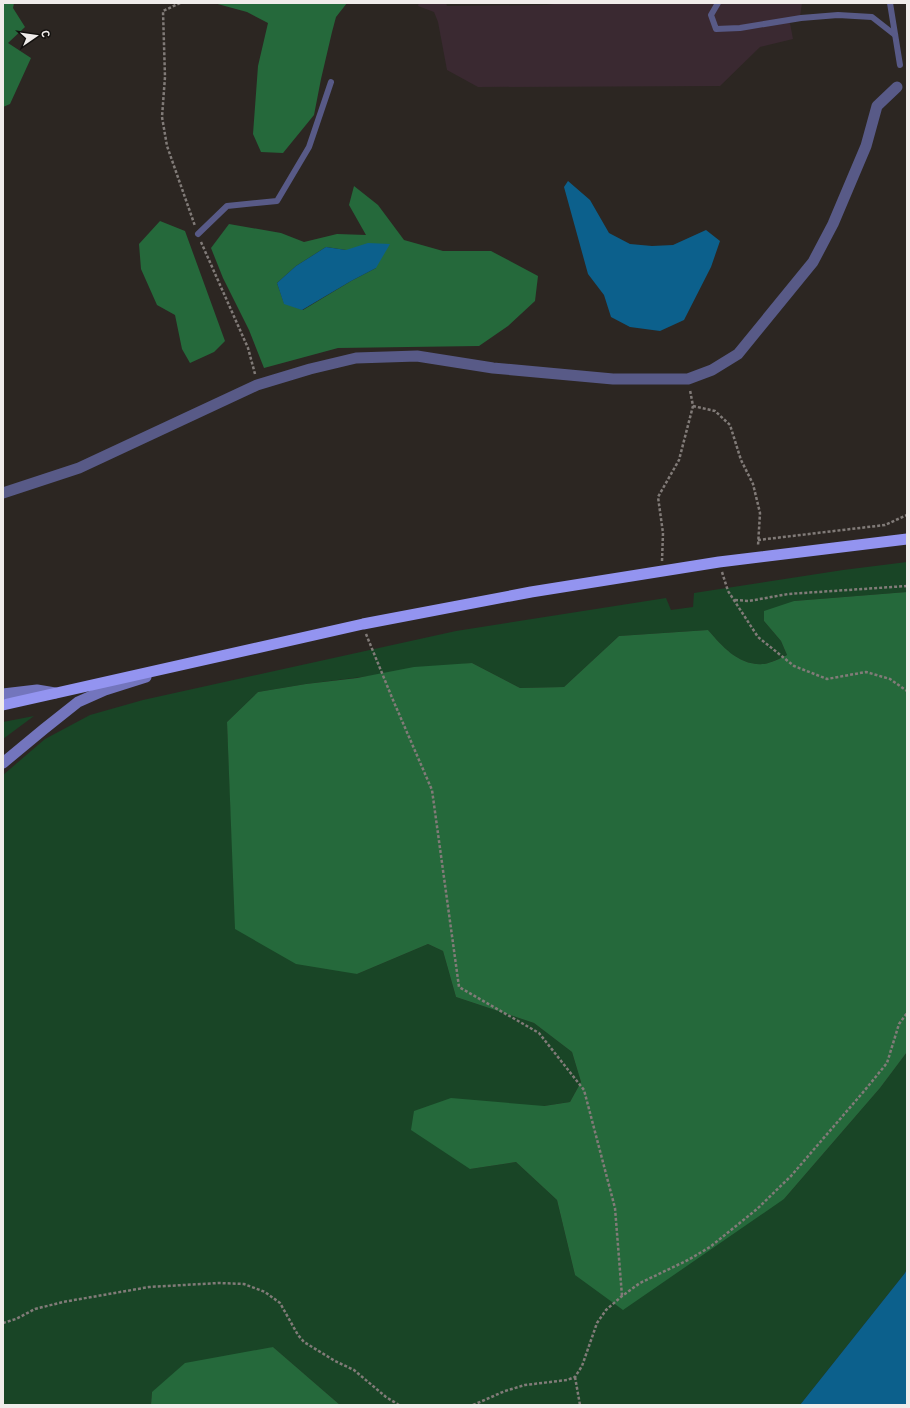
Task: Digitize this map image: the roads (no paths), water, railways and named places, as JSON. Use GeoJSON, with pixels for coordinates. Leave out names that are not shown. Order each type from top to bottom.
{"type":"FeatureCollection","features":[{"type":"Feature","properties":{"kind":"highway"},"geometry":{"type":"LineString","coordinates":[[3,706],[363,624],[531,592],[662,570],[907,539]]}},
{"type":"Feature","properties":{"kind":"main road"},"geometry":{"type":"LineString","coordinates":[[3,763],[78,702],[105,690],[141,679],[166,668]]}},
{"type":"Feature","properties":{"kind":"main road"},"geometry":{"type":"LineString","coordinates":[[3,694],[37,690],[55,693]]}},
{"type":"Feature","properties":{"kind":"street"},"geometry":{"type":"LineString","coordinates":[[3,493],[79,468],[257,385],[310,369],[356,358],[417,356],[493,368],[613,379],[688,379],[712,370],[738,354],[813,262],[833,224],[866,146],[877,106],[897,87]]}},
{"type":"Feature","properties":{"kind":"lane"},"geometry":{"type":"LineString","coordinates":[[718,3],[711,15],[716,29],[740,28],[801,18],[838,15],[872,17],[895,35]]}},
{"type":"Feature","properties":{"kind":"lane"},"geometry":{"type":"LineString","coordinates":[[890,3],[900,65]]}},
{"type":"Feature","properties":{"kind":"lane"},"geometry":{"type":"LineString","coordinates":[[198,234],[227,206],[277,201],[309,147],[331,82]]}},
{"type":"Feature","properties":{"kind":"water"},"geometry":{"type":"Polygon","coordinates":[[[568,181],[590,200],[609,233],[630,244],[652,246],[673,245],[706,230],[720,241],[711,267],[684,320],[660,331],[630,327],[611,317],[604,295],[588,274],[564,187],[568,181]]]}},
{"type":"Feature","properties":{"kind":"water"},"geometry":{"type":"Polygon","coordinates":[[[368,243],[390,244],[376,268],[302,310],[284,304],[277,283],[296,266],[326,247],[346,250],[368,243]]]}},
{"type":"Feature","properties":{"kind":"water"},"geometry":{"type":"Polygon","coordinates":[[[907,1269],[907,1405],[800,1405],[905,1273],[907,1269]]]}}]}
